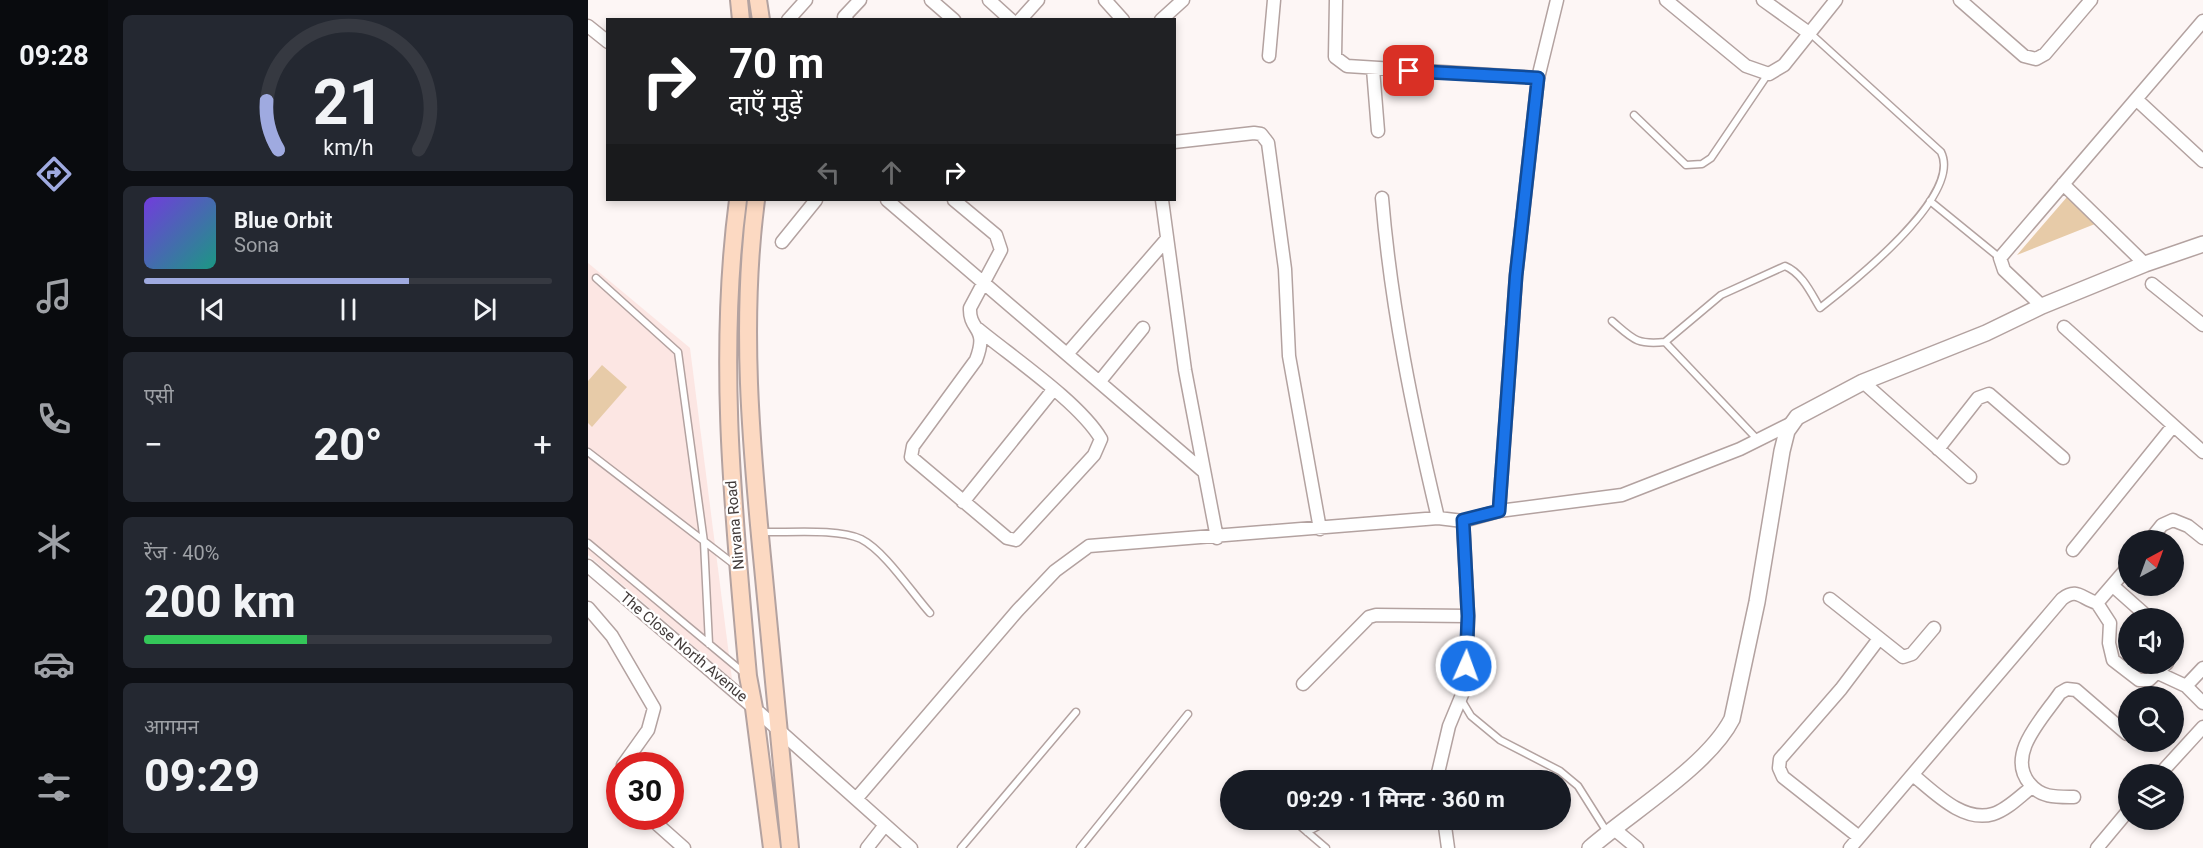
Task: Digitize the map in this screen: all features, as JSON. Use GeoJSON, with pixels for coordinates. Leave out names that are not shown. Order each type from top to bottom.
{"type":"FeatureCollection","features":[{"type":"Feature","properties":{"kind":"main road"},"geometry":{"type":"LineString","coordinates":[[739,0],[741,18]]}},
{"type":"Feature","properties":{"kind":"main road"},"geometry":{"type":"LineString","coordinates":[[758,0],[761,18]]}},
{"type":"Feature","properties":{"kind":"main road","name":"Nirvana Road"},"geometry":{"type":"LineString","coordinates":[[738,201],[731,252],[728,387],[731,483],[748,676],[772,848]]}},
{"type":"Feature","properties":{"kind":"main road","name":"Nirvana Road"},"geometry":{"type":"LineString","coordinates":[[756,201],[751,237],[747,353],[760,532],[790,848]]}},
{"type":"Feature","properties":{"kind":"street"},"geometry":{"type":"LineString","coordinates":[[790,18],[806,0]]}},
{"type":"Feature","properties":{"kind":"street"},"geometry":{"type":"LineString","coordinates":[[845,18],[860,0]]}},
{"type":"Feature","properties":{"kind":"street"},"geometry":{"type":"LineString","coordinates":[[931,0],[952,18]]}},
{"type":"Feature","properties":{"kind":"street"},"geometry":{"type":"LineString","coordinates":[[989,0],[1009,18]]}},
{"type":"Feature","properties":{"kind":"street"},"geometry":{"type":"LineString","coordinates":[[1022,18],[1038,0]]}},
{"type":"Feature","properties":{"kind":"street"},"geometry":{"type":"LineString","coordinates":[[1105,0],[1121,18]]}},
{"type":"Feature","properties":{"kind":"street"},"geometry":{"type":"LineString","coordinates":[[1163,18],[1183,0]]}},
{"type":"Feature","properties":{"kind":"street"},"geometry":{"type":"LineString","coordinates":[[1269,56],[1274,0]]}},
{"type":"Feature","properties":{"kind":"street"},"geometry":{"type":"LineString","coordinates":[[1336,0],[1335,57],[1347,66],[1538,78]]}},
{"type":"Feature","properties":{"kind":"street"},"geometry":{"type":"LineString","coordinates":[[1499,511],[1516,276],[1538,78],[1557,0]]}},
{"type":"Feature","properties":{"kind":"street"},"geometry":{"type":"LineString","coordinates":[[1666,0],[1746,66],[1769,74],[1784,65],[1836,0]]}},
{"type":"Feature","properties":{"kind":"street"},"geometry":{"type":"LineString","coordinates":[[1763,0],[1809,33]]}},
{"type":"Feature","properties":{"kind":"street"},"geometry":{"type":"LineString","coordinates":[[1960,0],[2024,56],[2036,59],[2045,54],[2091,0]]}},
{"type":"Feature","properties":{"kind":"street"},"geometry":{"type":"LineString","coordinates":[[2042,306],[2004,270],[2000,258],[2202,25]]}},
{"type":"Feature","properties":{"kind":"street"},"geometry":{"type":"LineString","coordinates":[[588,26],[606,40]]}},
{"type":"Feature","properties":{"kind":"street"},"geometry":{"type":"LineString","coordinates":[[1373,69],[1378,131]]}},
{"type":"Feature","properties":{"kind":"street"},"geometry":{"type":"LineString","coordinates":[[2136,99],[2203,161]]}},
{"type":"Feature","properties":{"kind":"street"},"geometry":{"type":"LineString","coordinates":[[1176,142],[1254,133],[1261,134],[1268,143],[1285,269],[1288,356],[1320,529]]}},
{"type":"Feature","properties":{"kind":"street"},"geometry":{"type":"LineString","coordinates":[[2063,184],[2145,264]]}},
{"type":"Feature","properties":{"kind":"street"},"geometry":{"type":"LineString","coordinates":[[1382,198],[1387,260],[1411,402],[1438,518]]}},
{"type":"Feature","properties":{"kind":"street"},"geometry":{"type":"LineString","coordinates":[[782,242],[815,201]]}},
{"type":"Feature","properties":{"kind":"street"},"geometry":{"type":"LineString","coordinates":[[888,201],[1203,471]]}},
{"type":"Feature","properties":{"kind":"street"},"geometry":{"type":"LineString","coordinates":[[955,201],[996,235],[1000,244],[998,260],[982,281],[970,308],[969,315],[978,329],[982,344],[969,372],[910,452],[915,463],[1007,538],[1016,540],[1094,455],[1101,439],[1097,432],[1053,390],[978,329]]}},
{"type":"Feature","properties":{"kind":"street"},"geometry":{"type":"LineString","coordinates":[[1162,201],[1185,370],[1217,538]]}},
{"type":"Feature","properties":{"kind":"street"},"geometry":{"type":"LineString","coordinates":[[1068,353],[1166,240]]}},
{"type":"Feature","properties":{"kind":"street"},"geometry":{"type":"LineString","coordinates":[[856,799],[1018,610],[1055,571],[1089,546],[1105,543],[1217,538],[1438,518],[1463,520],[1499,511],[1622,495],[1758,440],[1792,423],[1808,410],[1863,382],[1986,333],[2042,306],[2145,264],[2203,244]]}},
{"type":"Feature","properties":{"kind":"street"},"geometry":{"type":"LineString","coordinates":[[2152,284],[2203,326]]}},
{"type":"Feature","properties":{"kind":"street"},"geometry":{"type":"LineString","coordinates":[[2064,327],[2203,452]]}},
{"type":"Feature","properties":{"kind":"street"},"geometry":{"type":"LineString","coordinates":[[1100,381],[1143,328]]}},
{"type":"Feature","properties":{"kind":"street"},"geometry":{"type":"LineString","coordinates":[[1863,382],[1970,477]]}},
{"type":"Feature","properties":{"kind":"street"},"geometry":{"type":"LineString","coordinates":[[963,502],[1053,390]]}},
{"type":"Feature","properties":{"kind":"street"},"geometry":{"type":"LineString","coordinates":[[1938,449],[1978,398],[1989,394],[2063,458]]}},
{"type":"Feature","properties":{"kind":"street"},"geometry":{"type":"LineString","coordinates":[[1590,848],[1707,753],[1725,732],[1732,719],[1757,602],[1782,451],[1792,423]]}},
{"type":"Feature","properties":{"kind":"street"},"geometry":{"type":"LineString","coordinates":[[2073,550],[2173,426]]}},
{"type":"Feature","properties":{"kind":"street"},"geometry":{"type":"LineString","coordinates":[[1440,770],[1449,726],[1462,701],[1466,685],[1468,616],[1463,520]]}},
{"type":"Feature","properties":{"kind":"street"},"geometry":{"type":"LineString","coordinates":[[2158,530],[2162,525],[2173,520],[2188,526],[2203,538]]}},
{"type":"Feature","properties":{"kind":"street","name":"The Close North Avenue"},"geometry":{"type":"LineString","coordinates":[[588,566],[754,708],[911,848]]}},
{"type":"Feature","properties":{"kind":"street"},"geometry":{"type":"LineString","coordinates":[[2097,603],[2118,580]]}},
{"type":"Feature","properties":{"kind":"street"},"geometry":{"type":"LineString","coordinates":[[2113,586],[2138,608]]}},
{"type":"Feature","properties":{"kind":"street"},"geometry":{"type":"LineString","coordinates":[[1850,848],[2069,593],[2078,593],[2097,603],[2110,623],[2109,643],[2113,660],[2118,664]]}},
{"type":"Feature","properties":{"kind":"street"},"geometry":{"type":"LineString","coordinates":[[1830,599],[1897,654],[1908,656],[1934,628]]}},
{"type":"Feature","properties":{"kind":"street"},"geometry":{"type":"LineString","coordinates":[[588,608],[612,636],[654,708],[648,730],[632,752]]}},
{"type":"Feature","properties":{"kind":"street"},"geometry":{"type":"LineString","coordinates":[[1303,684],[1369,617],[1376,615],[1468,616]]}},
{"type":"Feature","properties":{"kind":"street"},"geometry":{"type":"LineString","coordinates":[[1859,837],[1783,777],[1779,768],[1780,759],[1841,689],[1878,640]]}},
{"type":"Feature","properties":{"kind":"street"},"geometry":{"type":"LineString","coordinates":[[2186,686],[2203,668]]}},
{"type":"Feature","properties":{"kind":"street"},"geometry":{"type":"LineString","coordinates":[[2131,674],[2139,680],[2149,680],[2158,674],[2186,686],[2202,700]]}},
{"type":"Feature","properties":{"kind":"street"},"geometry":{"type":"LineString","coordinates":[[2074,797],[2045,795],[2032,787],[2023,776],[2020,761],[2024,746],[2060,693],[2067,689],[2076,690],[2118,726]]}},
{"type":"Feature","properties":{"kind":"street"},"geometry":{"type":"LineString","coordinates":[[2169,764],[2203,727]]}},
{"type":"Feature","properties":{"kind":"street"},"geometry":{"type":"LineString","coordinates":[[1913,776],[1959,810],[1977,814],[1991,815],[2032,787]]}},
{"type":"Feature","properties":{"kind":"street"},"geometry":{"type":"LineString","coordinates":[[2097,848],[2118,823]]}},
{"type":"Feature","properties":{"kind":"street"},"geometry":{"type":"LineString","coordinates":[[867,848],[885,825]]}},
{"type":"Feature","properties":{"kind":"street"},"geometry":{"type":"LineString","coordinates":[[664,830],[684,848]]}},
{"type":"Feature","properties":{"kind":"street"},"geometry":{"type":"LineString","coordinates":[[1446,830],[1448,848]]}},
{"type":"Feature","properties":{"kind":"street"},"geometry":{"type":"LineString","coordinates":[[1611,831],[1637,848]]}},
{"type":"Feature","properties":{"kind":"street"},"geometry":{"type":"LineString","coordinates":[[2108,835],[2110,848]]}},
{"type":"Feature","properties":{"kind":"lane"},"geometry":{"type":"LineString","coordinates":[[1612,321],[1635,341],[1644,344],[1665,342],[1721,295],[1785,266],[1794,269],[1820,308],[1870,268],[1930,201],[1944,173],[1945,159],[1941,152],[1809,33]]}},
{"type":"Feature","properties":{"kind":"lane"},"geometry":{"type":"LineString","coordinates":[[1634,115],[1686,165],[1702,164],[1711,158],[1769,74]]}},
{"type":"Feature","properties":{"kind":"lane"},"geometry":{"type":"LineString","coordinates":[[1930,201],[2000,258]]}},
{"type":"Feature","properties":{"kind":"lane"},"geometry":{"type":"LineString","coordinates":[[596,278],[678,352],[704,542],[709,644]]}},
{"type":"Feature","properties":{"kind":"lane"},"geometry":{"type":"LineString","coordinates":[[1665,342],[1758,440]]}},
{"type":"Feature","properties":{"kind":"lane"},"geometry":{"type":"LineString","coordinates":[[588,452],[739,568]]}},
{"type":"Feature","properties":{"kind":"lane"},"geometry":{"type":"LineString","coordinates":[[760,532],[832,534],[859,538],[875,549],[930,613]]}},
{"type":"Feature","properties":{"kind":"lane"},"geometry":{"type":"LineString","coordinates":[[588,543],[748,676]]}},
{"type":"Feature","properties":{"kind":"lane"},"geometry":{"type":"LineString","coordinates":[[1462,701],[1472,716],[1500,740],[1560,771],[1578,786],[1611,831]]}},
{"type":"Feature","properties":{"kind":"lane"},"geometry":{"type":"LineString","coordinates":[[961,848],[1076,712]]}},
{"type":"Feature","properties":{"kind":"lane"},"geometry":{"type":"LineString","coordinates":[[1080,848],[1188,714]]}},
{"type":"Feature","properties":{"kind":"lane"},"geometry":{"type":"LineString","coordinates":[[1305,830],[1326,848]]}},
{"type":"Feature","properties":{"kind":"lane"},"geometry":{"type":"LineString","coordinates":[[1307,832],[1311,830]]}},
{"type":"Feature","properties":{"kind":"shaded area"},"geometry":{"type":"Polygon","coordinates":[[[2067,197],[2095,224],[2017,255],[2067,197]]]}},
{"type":"Feature","properties":{"kind":"shaded area"},"geometry":{"type":"Polygon","coordinates":[[[588,263],[690,348],[732,679],[588,555],[588,263]]]}},
{"type":"Feature","properties":{"kind":"shaded area"},"geometry":{"type":"Polygon","coordinates":[[[602,365],[627,387],[592,427],[588,423],[588,381],[602,365]]]}},
{"type":"Feature","properties":{"kind":"route"},"geometry":{"type":"LineString","coordinates":[[1409,71],[1538,78],[1516,276],[1499,511],[1463,520],[1468,616],[1466,666]]}}]}
